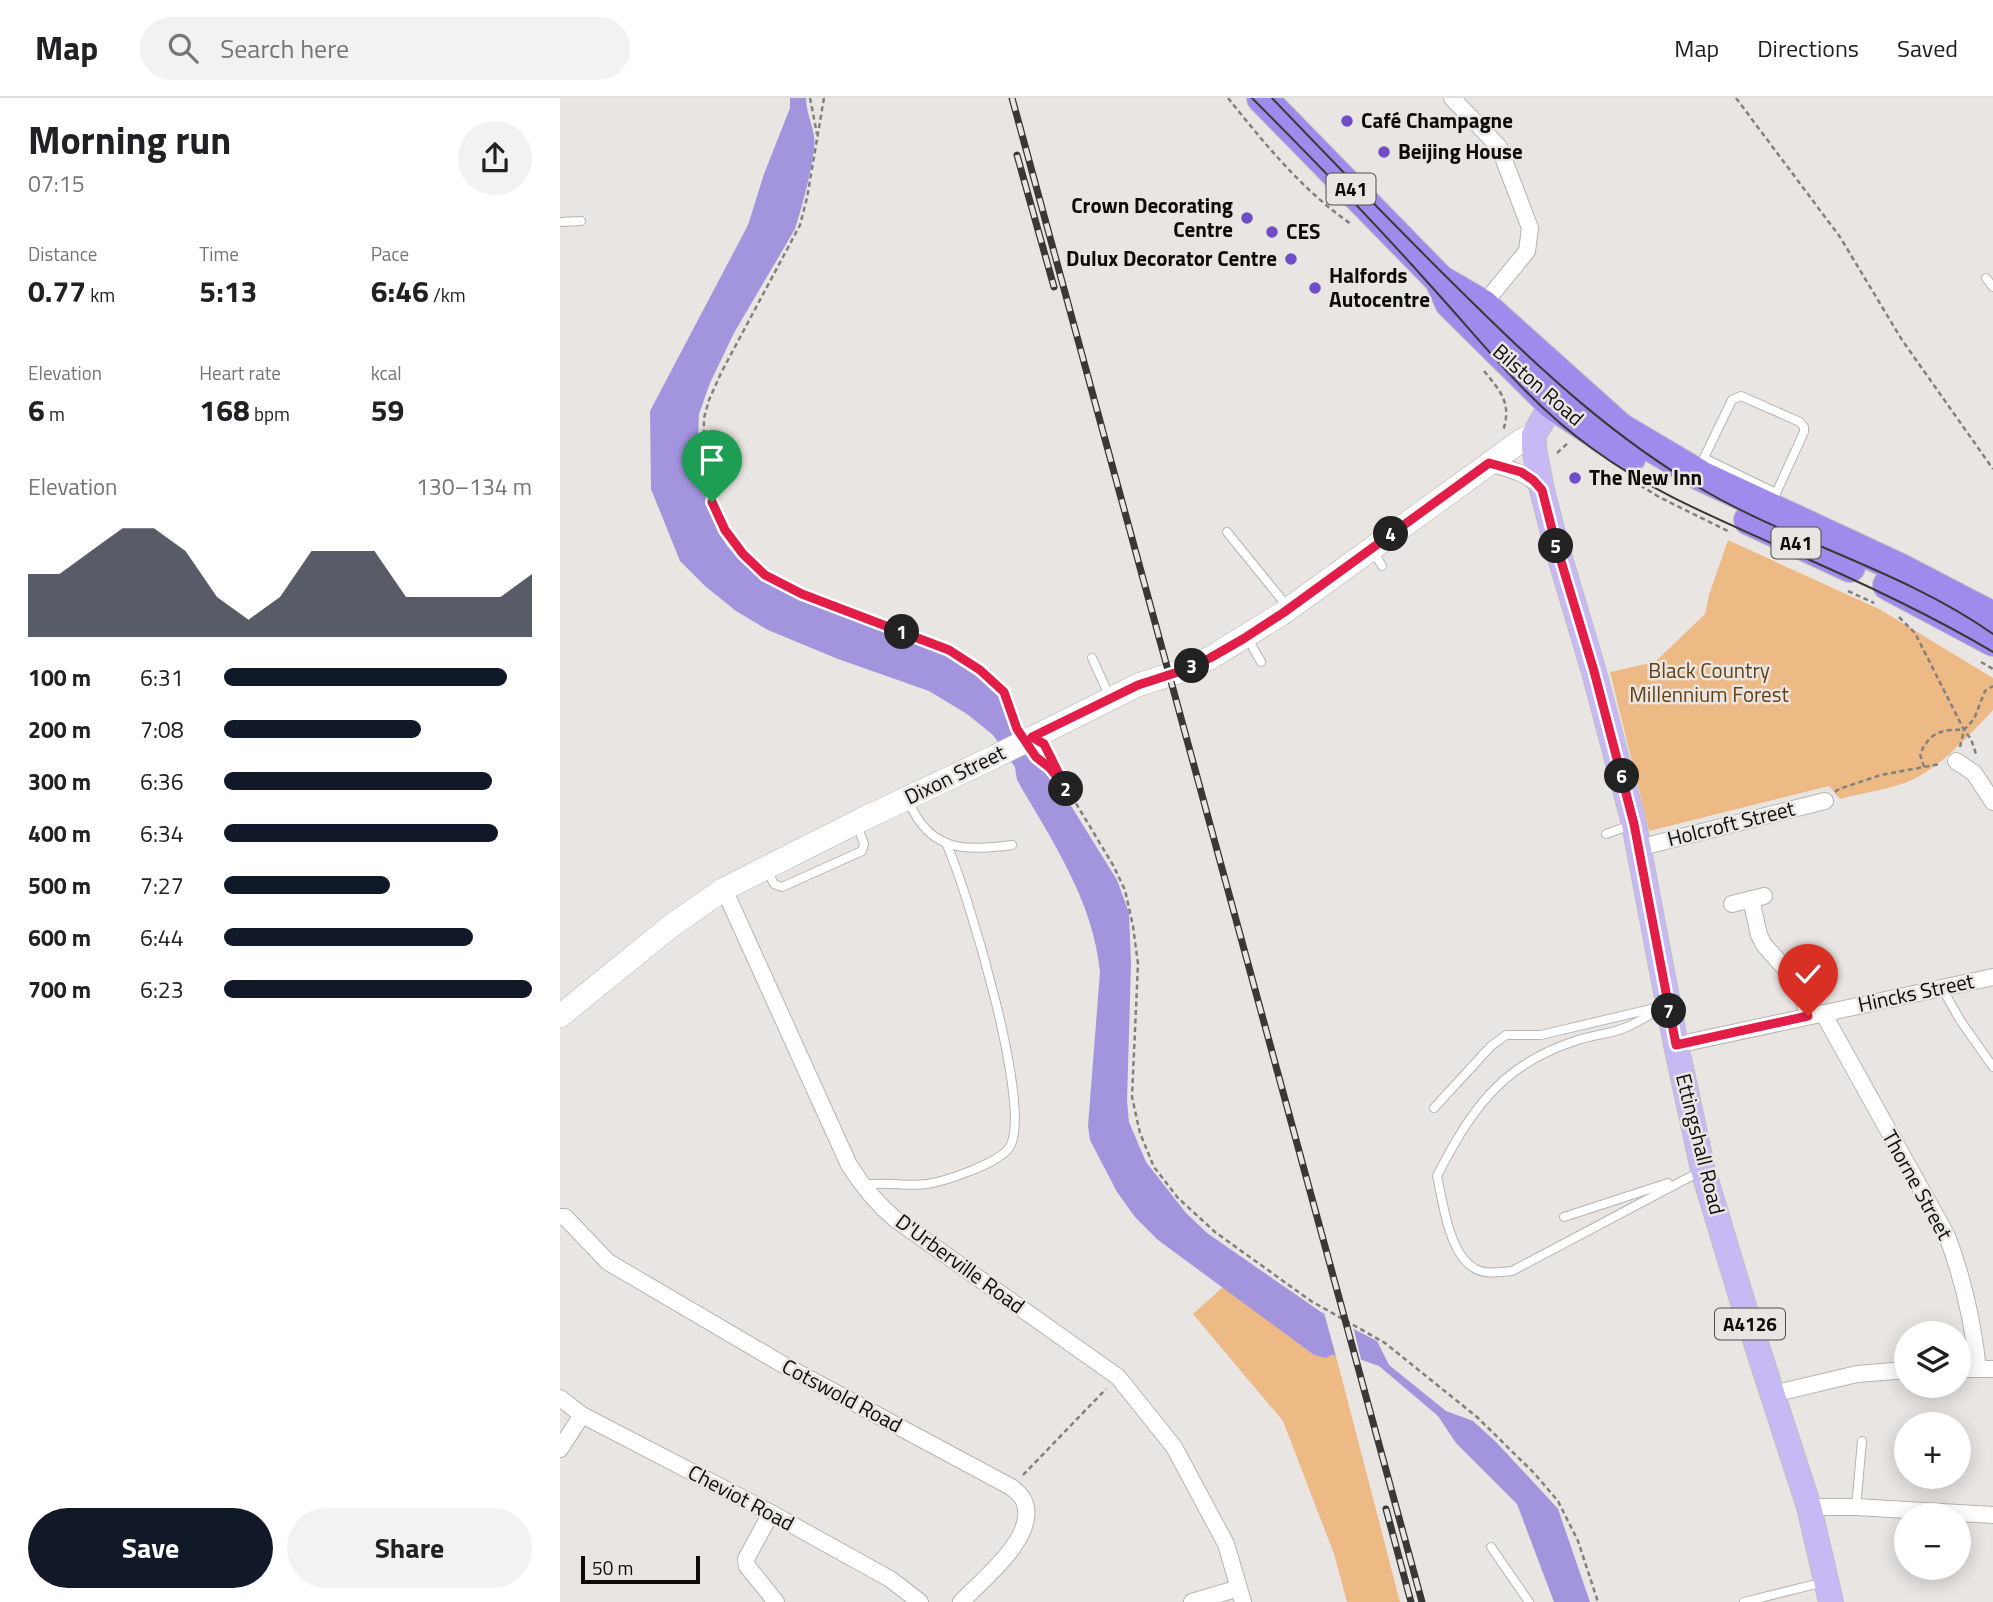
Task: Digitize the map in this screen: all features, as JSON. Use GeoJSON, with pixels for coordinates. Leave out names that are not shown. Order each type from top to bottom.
{"type":"FeatureCollection","features":[{"type":"Feature","properties":{"kind":"highway","name":"Bilston Road"},"geometry":{"type":"LineString","coordinates":[[1262,98],[1440,280],[1482,305],[1602,439],[1669,480],[1881,581],[1993,641]]}},
{"type":"Feature","properties":{"kind":"highway","name":"Bilston Road"},"geometry":{"type":"LineString","coordinates":[[1440,280],[1450,303],[1562,395],[1620,428],[1773,500],[1993,617]]}},
{"type":"Feature","properties":{"kind":"main road"},"geometry":{"type":"LineString","coordinates":[[1535,446],[1562,395]]}},
{"type":"Feature","properties":{"kind":"main road","name":"Ettingshall Road"},"geometry":{"type":"LineString","coordinates":[[1535,446],[1542,490],[1555,541],[1594,671],[1636,836],[1703,1170],[1809,1507],[1829,1592]]}},
{"type":"Feature","properties":{"kind":"street"},"geometry":{"type":"LineString","coordinates":[[1452,98],[1499,147],[1530,228],[1527,251],[1482,305]]}},
{"type":"Feature","properties":{"kind":"street","name":"Dixon Street"},"geometry":{"type":"LineString","coordinates":[[560,1016],[671,926],[724,889],[1028,741],[1110,698],[1210,658],[1289,609],[1345,563],[1377,558],[1427,504],[1511,447],[1535,446]]}},
{"type":"Feature","properties":{"kind":"street"},"geometry":{"type":"LineString","coordinates":[[1489,463],[1521,472],[1542,490]]}},
{"type":"Feature","properties":{"kind":"street"},"geometry":{"type":"LineString","coordinates":[[1956,761],[1974,773],[1993,803]]}},
{"type":"Feature","properties":{"kind":"street","name":"Holcroft Street"},"geometry":{"type":"LineString","coordinates":[[1636,836],[1825,801]]}},
{"type":"Feature","properties":{"kind":"street","name":"D'Urberville Road"},"geometry":{"type":"LineString","coordinates":[[724,889],[849,1166],[862,1186],[895,1219],[1118,1377],[1174,1447],[1226,1544],[1241,1595]]}},
{"type":"Feature","properties":{"kind":"street","name":"Thorne Street"},"geometry":{"type":"LineString","coordinates":[[1732,904],[1758,897],[1759,935],[1764,945],[1800,985],[1815,1015],[1947,1236],[1962,1275],[1985,1369]]}},
{"type":"Feature","properties":{"kind":"street","name":"Hincks Street"},"geometry":{"type":"LineString","coordinates":[[1676,1045],[1993,977]]}},
{"type":"Feature","properties":{"kind":"street","name":"Cotswold Road"},"geometry":{"type":"LineString","coordinates":[[560,1217],[565,1217],[608,1262],[782,1363],[1011,1487]]}},
{"type":"Feature","properties":{"kind":"street"},"geometry":{"type":"LineString","coordinates":[[1773,1394],[1857,1374],[1894,1370]]}},
{"type":"Feature","properties":{"kind":"street","name":"Cheviot Road"},"geometry":{"type":"LineString","coordinates":[[560,1398],[582,1415],[771,1513],[890,1580],[920,1602]]}},
{"type":"Feature","properties":{"kind":"street"},"geometry":{"type":"LineString","coordinates":[[560,1449],[582,1415]]}},
{"type":"Feature","properties":{"kind":"street"},"geometry":{"type":"LineString","coordinates":[[961,1602],[1013,1548],[1025,1528],[1027,1513],[1022,1498],[1011,1487]]}},
{"type":"Feature","properties":{"kind":"street"},"geometry":{"type":"LineString","coordinates":[[1809,1507],[1993,1515]]}},
{"type":"Feature","properties":{"kind":"street"},"geometry":{"type":"LineString","coordinates":[[771,1513],[746,1559],[747,1566],[776,1602]]}},
{"type":"Feature","properties":{"kind":"street"},"geometry":{"type":"LineString","coordinates":[[1192,1602],[1241,1595]]}},
{"type":"Feature","properties":{"kind":"lane"},"geometry":{"type":"LineString","coordinates":[[560,222],[581,221]]}},
{"type":"Feature","properties":{"kind":"lane"},"geometry":{"type":"LineString","coordinates":[[1986,278],[1993,287]]}},
{"type":"Feature","properties":{"kind":"lane"},"geometry":{"type":"LineString","coordinates":[[1700,466],[1735,397],[1741,396],[1800,422],[1804,432],[1773,500]]}},
{"type":"Feature","properties":{"kind":"lane"},"geometry":{"type":"LineString","coordinates":[[1227,532],[1289,609]]}},
{"type":"Feature","properties":{"kind":"lane"},"geometry":{"type":"LineString","coordinates":[[1247,637],[1261,662]]}},
{"type":"Feature","properties":{"kind":"lane"},"geometry":{"type":"LineString","coordinates":[[1092,658],[1110,698]]}},
{"type":"Feature","properties":{"kind":"lane"},"geometry":{"type":"LineString","coordinates":[[862,1186],[879,1182],[925,1184],[967,1173],[1010,1147],[1014,1133],[1015,1111],[1004,1035],[978,936],[946,844],[918,821],[908,799]]}},
{"type":"Feature","properties":{"kind":"lane"},"geometry":{"type":"LineString","coordinates":[[1606,834],[1636,836]]}},
{"type":"Feature","properties":{"kind":"lane"},"geometry":{"type":"LineString","coordinates":[[946,844],[967,849],[1012,845]]}},
{"type":"Feature","properties":{"kind":"lane"},"geometry":{"type":"LineString","coordinates":[[1942,988],[1960,1020],[1993,1067]]}},
{"type":"Feature","properties":{"kind":"lane"},"geometry":{"type":"LineString","coordinates":[[1434,1108],[1491,1046],[1506,1035],[1541,1035],[1668,1004]]}},
{"type":"Feature","properties":{"kind":"lane"},"geometry":{"type":"LineString","coordinates":[[1668,1004],[1627,1027],[1575,1041],[1537,1056],[1493,1089],[1471,1115],[1437,1176],[1458,1253],[1474,1268],[1490,1273],[1512,1271],[1523,1266],[1703,1170]]}},
{"type":"Feature","properties":{"kind":"lane"},"geometry":{"type":"LineString","coordinates":[[1564,1217],[1703,1170]]}},
{"type":"Feature","properties":{"kind":"lane"},"geometry":{"type":"LineString","coordinates":[[1856,1507],[1862,1441]]}},
{"type":"Feature","properties":{"kind":"lane"},"geometry":{"type":"LineString","coordinates":[[1490,1547],[1529,1602]]}},
{"type":"Feature","properties":{"kind":"lane"},"geometry":{"type":"LineString","coordinates":[[1744,1602],[1829,1592]]}},
{"type":"Feature","properties":{"kind":"path"},"geometry":{"type":"LineString","coordinates":[[810,98],[817,138]]}},
{"type":"Feature","properties":{"kind":"path"},"geometry":{"type":"LineString","coordinates":[[824,98],[800,225],[721,373],[704,418],[703,466],[712,502],[725,530],[743,554],[765,575],[802,594],[949,650],[980,670],[1004,692],[1028,741],[1067,790]]}},
{"type":"Feature","properties":{"kind":"path"},"geometry":{"type":"LineString","coordinates":[[1228,98],[1262,140],[1327,207],[1357,228]]}},
{"type":"Feature","properties":{"kind":"path"},"geometry":{"type":"LineString","coordinates":[[1736,98],[1840,237],[1902,340],[1993,469]]}},
{"type":"Feature","properties":{"kind":"path"},"geometry":{"type":"LineString","coordinates":[[1480,366],[1504,394],[1506,420],[1502,434],[1511,447]]}},
{"type":"Feature","properties":{"kind":"path"},"geometry":{"type":"LineString","coordinates":[[1535,446],[1553,456],[1569,442],[1577,446]]}},
{"type":"Feature","properties":{"kind":"path"},"geometry":{"type":"LineString","coordinates":[[1628,477],[1659,496]]}},
{"type":"Feature","properties":{"kind":"path"},"geometry":{"type":"LineString","coordinates":[[1897,615],[1915,633],[1964,730],[1972,739],[1976,752],[1974,773]]}},
{"type":"Feature","properties":{"kind":"path"},"geometry":{"type":"LineString","coordinates":[[1964,730],[1974,719],[1985,691],[1993,686]]}},
{"type":"Feature","properties":{"kind":"path"},"geometry":{"type":"LineString","coordinates":[[1924,766],[1920,754],[1926,741],[1945,729],[1964,730]]}},
{"type":"Feature","properties":{"kind":"path"},"geometry":{"type":"LineString","coordinates":[[1028,741],[1044,744],[1067,790],[1113,865],[1125,890],[1139,964],[1132,1097],[1140,1133],[1154,1167],[1178,1198],[1215,1232],[1311,1301],[1385,1343],[1478,1417],[1559,1501],[1578,1541],[1598,1602]]}},
{"type":"Feature","properties":{"kind":"path"},"geometry":{"type":"LineString","coordinates":[[1825,801],[1839,789],[1881,775],[1956,761]]}},
{"type":"Feature","properties":{"kind":"path"},"geometry":{"type":"LineString","coordinates":[[1011,1487],[1118,1377]]}},
{"type":"Feature","properties":{"kind":"green space","name":"Black Country Millennium Forest"},"geometry":{"type":"Polygon","coordinates":[[[1728,540],[1881,610],[1993,678],[1993,710],[1946,757],[1906,782],[1840,799],[1829,786],[1649,831],[1610,672],[1655,662],[1705,614],[1728,540]]]}},
{"type":"Feature","properties":{"kind":"green space"},"geometry":{"type":"Polygon","coordinates":[[[1223,1287],[1314,1355],[1336,1356],[1400,1602],[1347,1602],[1334,1554],[1283,1421],[1193,1314],[1223,1287]]]}},
{"type":"Feature","properties":{"kind":"shaded area"},"geometry":{"type":"Polygon","coordinates":[[[790,98],[806,98],[814,136],[811,169],[801,209],[795,229],[734,333],[710,383],[699,414],[697,460],[701,485],[719,533],[728,547],[772,585],[828,611],[947,652],[992,685],[1004,704],[1012,730],[1031,762],[1050,772],[1117,880],[1129,913],[1131,964],[1127,1101],[1129,1122],[1146,1162],[1186,1213],[1207,1233],[1321,1312],[1377,1341],[1389,1365],[1446,1411],[1473,1421],[1496,1442],[1558,1509],[1590,1602],[1554,1602],[1517,1504],[1456,1443],[1438,1416],[1379,1366],[1362,1360],[1314,1355],[1158,1240],[1135,1217],[1117,1192],[1090,1140],[1088,1126],[1100,972],[1089,920],[1069,872],[1017,780],[1015,767],[993,735],[967,714],[929,691],[838,659],[768,630],[736,611],[680,561],[651,489],[650,411],[748,225],[764,174],[790,108],[790,98]]]}},
{"type":"Feature","properties":{"kind":"pier"},"geometry":{"type":"Polygon","coordinates":[[[1323,1309],[1353,1326],[1362,1363],[1337,1360],[1323,1309]]]}},
{"type":"Feature","properties":{"kind":"tram line"},"geometry":{"type":"LineString","coordinates":[[1252,98],[1365,214],[1507,372],[1548,412],[1593,449],[1637,478],[1684,503],[1888,596],[1993,652]]}},
{"type":"Feature","properties":{"kind":"tram line"},"geometry":{"type":"LineString","coordinates":[[1272,98],[1398,229],[1501,330],[1582,404],[1639,448],[1700,488],[1736,507],[1923,592],[1993,634]]}},
{"type":"Feature","properties":{"kind":"railway"},"geometry":{"type":"LineString","coordinates":[[1012,98],[1422,1602]]}},
{"type":"Feature","properties":{"kind":"railway"},"geometry":{"type":"LineString","coordinates":[[1017,155],[1054,287]]}},
{"type":"Feature","properties":{"kind":"railway"},"geometry":{"type":"LineString","coordinates":[[1386,1509],[1411,1602]]}},
{"type":"Feature","properties":{"kind":"place","name":"Café Champagne"},"geometry":{"type":"Point","coordinates":[1347,121]}},
{"type":"Feature","properties":{"kind":"place","name":"Beijing House"},"geometry":{"type":"Point","coordinates":[1384,152]}},
{"type":"Feature","properties":{"kind":"place","name":"Crown Decorating Centre"},"geometry":{"type":"Point","coordinates":[1247,218]}},
{"type":"Feature","properties":{"kind":"place","name":"CES"},"geometry":{"type":"Point","coordinates":[1272,232]}},
{"type":"Feature","properties":{"kind":"place","name":"Dulux Decorator Centre"},"geometry":{"type":"Point","coordinates":[1291,259]}},
{"type":"Feature","properties":{"kind":"place","name":"Halfords Autocentre"},"geometry":{"type":"Point","coordinates":[1315,288]}},
{"type":"Feature","properties":{"kind":"place","name":"The New Inn"},"geometry":{"type":"Point","coordinates":[1575,478]}},
{"type":"Feature","properties":{"kind":"route"},"geometry":{"type":"LineString","coordinates":[[712,502],[725,530],[743,554],[765,575],[802,594],[949,650],[980,670],[1004,692],[1017,729],[1036,757],[1050,768],[1067,790],[1044,744],[1032,737],[1138,685],[1210,658],[1243,639],[1283,613],[1489,463],[1521,472],[1542,490],[1594,671],[1634,824],[1676,1045],[1808,1016]]}}]}
